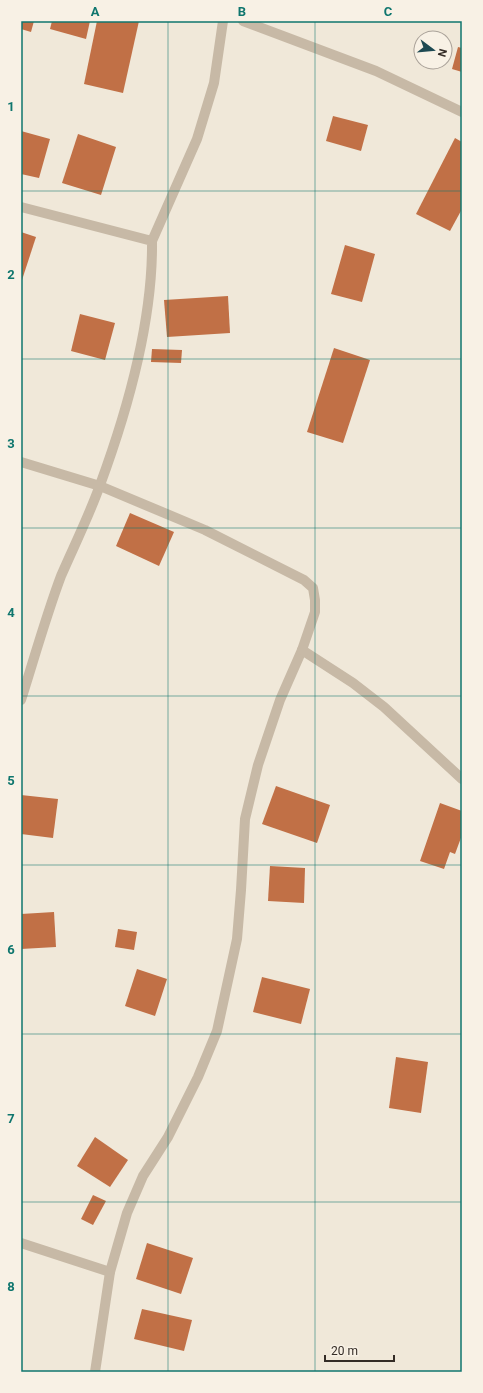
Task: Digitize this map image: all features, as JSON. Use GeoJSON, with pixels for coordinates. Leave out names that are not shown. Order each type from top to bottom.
{"type":"FeatureCollection","features":[{"type":"Feature","properties":{"kind":"street"},"geometry":{"type":"LineString","coordinates":[[21,700],[61,577],[100,486],[122,422],[133,382],[147,306],[152,267],[152,241],[197,138],[214,83],[223,21]]}},
{"type":"Feature","properties":{"kind":"street"},"geometry":{"type":"LineString","coordinates":[[243,21],[376,71],[462,112]]}},
{"type":"Feature","properties":{"kind":"street"},"geometry":{"type":"LineString","coordinates":[[21,207],[152,241]]}},
{"type":"Feature","properties":{"kind":"street"},"geometry":{"type":"LineString","coordinates":[[21,462],[100,486],[205,530],[304,580],[312,588],[316,600],[315,612],[302,650],[277,707],[258,765],[247,812],[237,939],[217,1031],[198,1077],[175,1124],[144,1176],[126,1213],[110,1272],[95,1372]]}},
{"type":"Feature","properties":{"kind":"street"},"geometry":{"type":"LineString","coordinates":[[302,650],[353,683],[384,707],[462,779]]}},
{"type":"Feature","properties":{"kind":"street"},"geometry":{"type":"LineString","coordinates":[[21,1242],[110,1272]]}},
{"type":"Feature","properties":{"kind":"building"},"geometry":{"type":"Polygon","coordinates":[[[21,21],[34,21],[31,32],[21,29],[21,21]]]}},
{"type":"Feature","properties":{"kind":"building"},"geometry":{"type":"Polygon","coordinates":[[[52,21],[90,21],[86,39],[50,29],[52,21]]]}},
{"type":"Feature","properties":{"kind":"building"},"geometry":{"type":"Polygon","coordinates":[[[97,21],[139,21],[123,93],[84,84],[97,21]]]}},
{"type":"Feature","properties":{"kind":"building"},"geometry":{"type":"Polygon","coordinates":[[[458,47],[462,48],[462,72],[453,69],[458,47]]]}},
{"type":"Feature","properties":{"kind":"building"},"geometry":{"type":"Polygon","coordinates":[[[333,116],[368,125],[361,151],[326,141],[333,116]]]}},
{"type":"Feature","properties":{"kind":"building"},"geometry":{"type":"Polygon","coordinates":[[[21,131],[50,139],[39,178],[21,174],[21,131]]]}},
{"type":"Feature","properties":{"kind":"building"},"geometry":{"type":"Polygon","coordinates":[[[78,134],[116,147],[101,195],[62,183],[78,134]]]}},
{"type":"Feature","properties":{"kind":"building"},"geometry":{"type":"Polygon","coordinates":[[[455,138],[462,142],[462,209],[450,231],[416,214],[455,138]]]}},
{"type":"Feature","properties":{"kind":"building"},"geometry":{"type":"Polygon","coordinates":[[[21,232],[36,237],[21,283],[21,232]]]}},
{"type":"Feature","properties":{"kind":"building"},"geometry":{"type":"Polygon","coordinates":[[[345,245],[375,254],[362,302],[331,294],[345,245]]]}},
{"type":"Feature","properties":{"kind":"building"},"geometry":{"type":"Polygon","coordinates":[[[228,296],[230,333],[167,337],[164,300],[228,296]]]}},
{"type":"Feature","properties":{"kind":"building"},"geometry":{"type":"Polygon","coordinates":[[[80,314],[115,323],[105,360],[71,351],[80,314]]]}},
{"type":"Feature","properties":{"kind":"building"},"geometry":{"type":"Polygon","coordinates":[[[334,348],[370,360],[343,443],[307,432],[334,348]]]}},
{"type":"Feature","properties":{"kind":"building"},"geometry":{"type":"Polygon","coordinates":[[[152,349],[182,350],[181,363],[151,362],[152,349]]]}},
{"type":"Feature","properties":{"kind":"building"},"geometry":{"type":"Polygon","coordinates":[[[130,513],[174,532],[159,566],[116,546],[130,513]]]}},
{"type":"Feature","properties":{"kind":"building"},"geometry":{"type":"Polygon","coordinates":[[[276,786],[330,805],[317,843],[262,824],[276,786]]]}},
{"type":"Feature","properties":{"kind":"building"},"geometry":{"type":"Polygon","coordinates":[[[21,795],[58,799],[53,838],[21,834],[21,795]]]}},
{"type":"Feature","properties":{"kind":"building"},"geometry":{"type":"Polygon","coordinates":[[[440,803],[462,811],[462,835],[455,854],[450,852],[444,869],[420,861],[440,803]]]}},
{"type":"Feature","properties":{"kind":"building"},"geometry":{"type":"Polygon","coordinates":[[[270,866],[305,868],[304,903],[268,901],[270,866]]]}},
{"type":"Feature","properties":{"kind":"building"},"geometry":{"type":"Polygon","coordinates":[[[54,912],[56,947],[21,949],[21,914],[54,912]]]}},
{"type":"Feature","properties":{"kind":"building"},"geometry":{"type":"Polygon","coordinates":[[[118,929],[137,932],[134,950],[115,947],[118,929]]]}},
{"type":"Feature","properties":{"kind":"building"},"geometry":{"type":"Polygon","coordinates":[[[137,969],[167,979],[155,1016],[125,1006],[137,969]]]}},
{"type":"Feature","properties":{"kind":"building"},"geometry":{"type":"Polygon","coordinates":[[[262,977],[310,989],[301,1024],[253,1012],[262,977]]]}},
{"type":"Feature","properties":{"kind":"building"},"geometry":{"type":"Polygon","coordinates":[[[396,1057],[428,1062],[421,1113],[389,1108],[396,1057]]]}},
{"type":"Feature","properties":{"kind":"building"},"geometry":{"type":"Polygon","coordinates":[[[95,1137],[128,1160],[110,1187],[77,1166],[95,1137]]]}},
{"type":"Feature","properties":{"kind":"building"},"geometry":{"type":"Polygon","coordinates":[[[93,1195],[106,1201],[93,1225],[81,1219],[93,1195]]]}},
{"type":"Feature","properties":{"kind":"building"},"geometry":{"type":"Polygon","coordinates":[[[147,1243],[193,1258],[181,1294],[136,1279],[147,1243]]]}},
{"type":"Feature","properties":{"kind":"building"},"geometry":{"type":"Polygon","coordinates":[[[142,1309],[192,1320],[184,1351],[134,1339],[142,1309]]]}}]}
